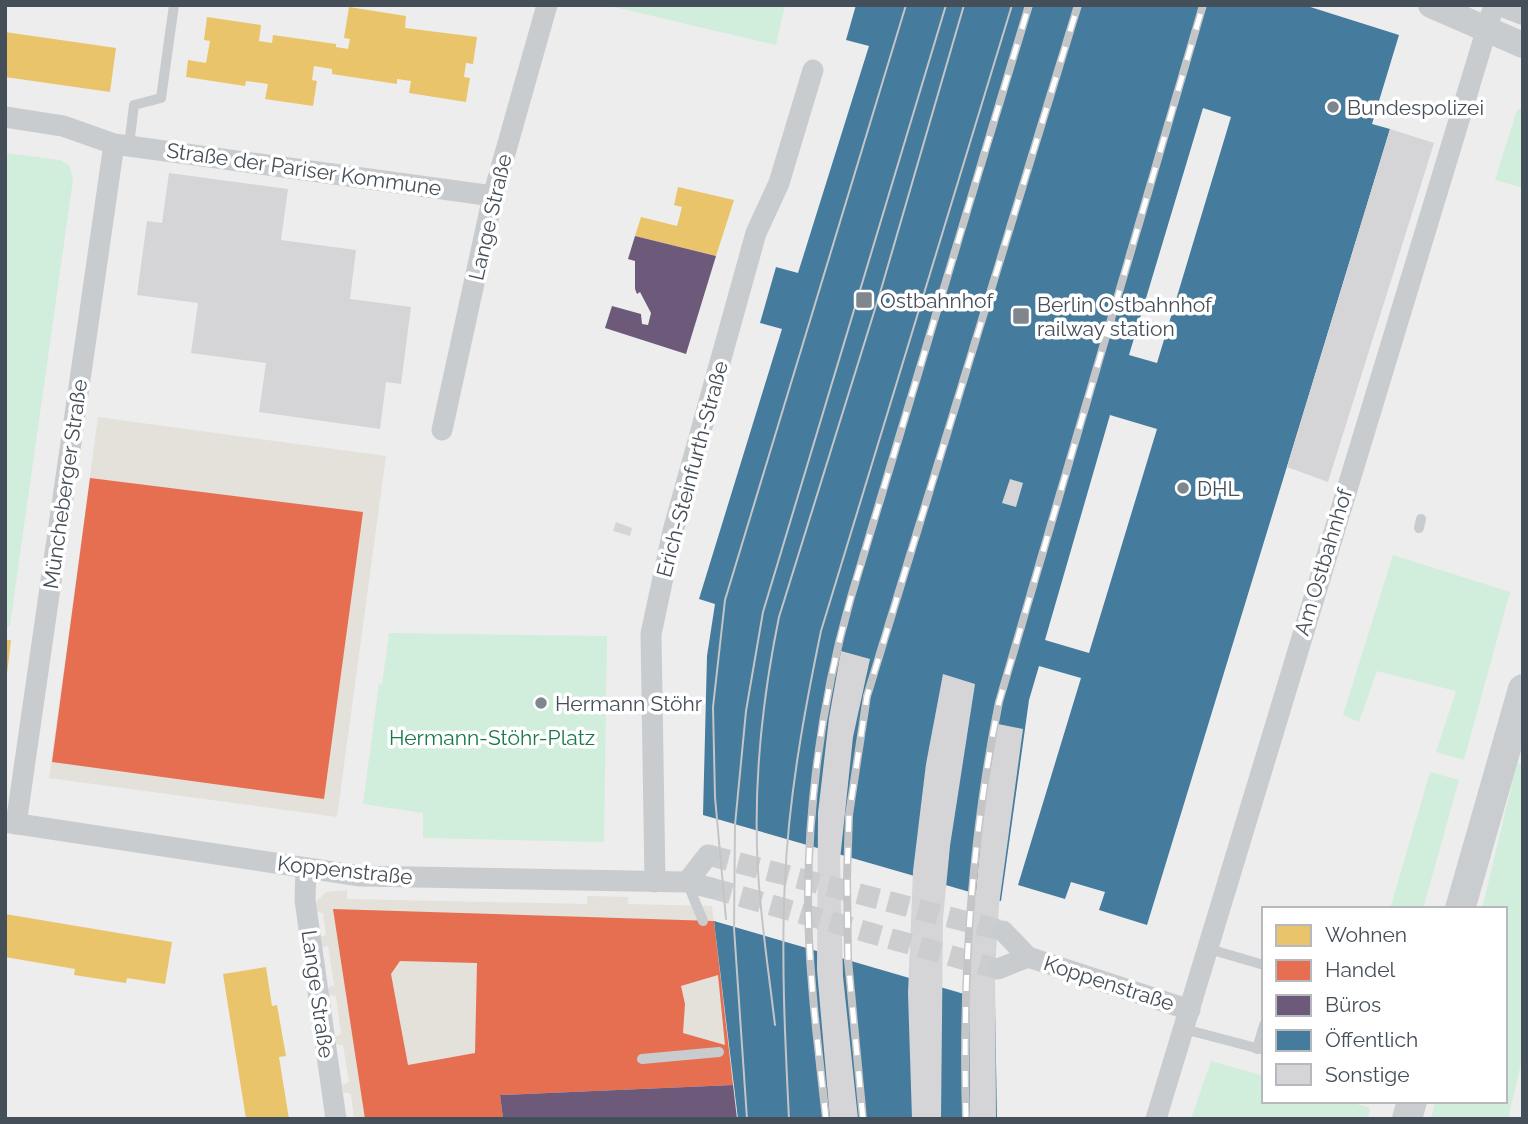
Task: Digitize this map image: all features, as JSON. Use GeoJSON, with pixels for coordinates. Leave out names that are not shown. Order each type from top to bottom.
{"type":"FeatureCollection","features":[{"type":"Feature","properties":{"kind":"main road"},"geometry":{"type":"LineString","coordinates":[[1461,907],[1523,689]]}},
{"type":"Feature","properties":{"kind":"street","name":"Lange Straße"},"geometry":{"type":"LineString","coordinates":[[442,430],[493,196],[547,5]]}},
{"type":"Feature","properties":{"kind":"street"},"geometry":{"type":"LineString","coordinates":[[1431,5],[1490,17],[1523,45]]}},
{"type":"Feature","properties":{"kind":"street"},"geometry":{"type":"LineString","coordinates":[[1505,5],[1523,12]]}},
{"type":"Feature","properties":{"kind":"street","name":"Am Ostbahnhof"},"geometry":{"type":"LineString","coordinates":[[1156,1119],[1490,17]]}},
{"type":"Feature","properties":{"kind":"street","name":"Erich-Steinfurth-Straße"},"geometry":{"type":"LineString","coordinates":[[655,883],[650,634],[673,531],[756,233],[779,183],[813,70]]}},
{"type":"Feature","properties":{"kind":"street","name":"Straße der Pariser Kommune"},"geometry":{"type":"LineString","coordinates":[[5,117],[63,126],[121,145],[493,196]]}},
{"type":"Feature","properties":{"kind":"street","name":"Müncheberger Straße"},"geometry":{"type":"LineString","coordinates":[[11,823],[121,145]]}},
{"type":"Feature","properties":{"kind":"street","name":"Koppenstraße"},"geometry":{"type":"LineString","coordinates":[[11,823],[360,876],[687,883],[711,888]]}},
{"type":"Feature","properties":{"kind":"street"},"geometry":{"type":"LineString","coordinates":[[687,883],[708,855]]}},
{"type":"Feature","properties":{"kind":"street","name":"Lange Straße"},"geometry":{"type":"LineString","coordinates":[[306,869],[304,900],[336,1119]]}},
{"type":"Feature","properties":{"kind":"street","name":"Koppenstraße"},"geometry":{"type":"LineString","coordinates":[[1003,930],[1028,957],[1187,1020]]}},
{"type":"Feature","properties":{"kind":"street","name":"Koppenstraße"},"geometry":{"type":"LineString","coordinates":[[998,970],[1028,957]]}},
{"type":"Feature","properties":{"kind":"lane"},"geometry":{"type":"LineString","coordinates":[[121,145],[134,105],[161,98],[174,5]]}},
{"type":"Feature","properties":{"kind":"lane"},"geometry":{"type":"LineString","coordinates":[[687,883],[703,920]]}},
{"type":"Feature","properties":{"kind":"lane"},"geometry":{"type":"LineString","coordinates":[[1209,949],[1262,964]]}},
{"type":"Feature","properties":{"kind":"lane"},"geometry":{"type":"LineString","coordinates":[[1187,1020],[1261,1050]]}},
{"type":"Feature","properties":{"kind":"lane"},"geometry":{"type":"LineString","coordinates":[[642,1059],[719,1052]]}},
{"type":"Feature","properties":{"kind":"shaded area"},"geometry":{"type":"Polygon","coordinates":[[[98,417],[386,456],[337,817],[49,778],[98,417]]]}},
{"type":"Feature","properties":{"kind":"shaded area"},"geometry":{"type":"Polygon","coordinates":[[[347,890],[347,899],[587,904],[587,896],[628,897],[628,904],[712,906],[738,1119],[354,1119],[351,1094],[343,1092],[342,1085],[349,1082],[343,1045],[336,1044],[335,1037],[341,1034],[336,996],[328,995],[327,988],[334,985],[328,946],[322,947],[320,937],[326,935],[323,913],[317,912],[315,903],[326,892],[347,890]]]}},
{"type":"Feature","properties":{"kind":"green space"},"geometry":{"type":"Polygon","coordinates":[[[606,5],[785,5],[776,45],[606,5]]]}},
{"type":"Feature","properties":{"kind":"green space"},"geometry":{"type":"Polygon","coordinates":[[[1523,108],[1523,188],[1495,180],[1517,110],[1523,108]]]}},
{"type":"Feature","properties":{"kind":"green space"},"geometry":{"type":"Polygon","coordinates":[[[5,153],[60,160],[69,165],[73,180],[10,625],[5,629],[5,153]]]}},
{"type":"Feature","properties":{"kind":"green space"},"geometry":{"type":"Polygon","coordinates":[[[1393,555],[1510,592],[1464,760],[1436,752],[1456,691],[1377,671],[1359,722],[1343,715],[1393,555]]]}},
{"type":"Feature","properties":{"kind":"green space","name":"Hermann-Stöhr-Platz"},"geometry":{"type":"Polygon","coordinates":[[[389,633],[607,636],[604,842],[423,838],[423,813],[363,804],[379,684],[382,685],[389,633]]]}},
{"type":"Feature","properties":{"kind":"green space"},"geometry":{"type":"Polygon","coordinates":[[[1517,763],[1523,764],[1523,1055],[1508,1119],[1431,1119],[1435,1103],[1507,1103],[1507,907],[1482,907],[1517,763]]]}},
{"type":"Feature","properties":{"kind":"green space"},"geometry":{"type":"Polygon","coordinates":[[[1430,772],[1459,780],[1424,907],[1391,907],[1430,772]]]}},
{"type":"Feature","properties":{"kind":"green space"},"geometry":{"type":"Polygon","coordinates":[[[1211,1061],[1262,1075],[1262,1103],[1354,1103],[1370,1108],[1368,1119],[1191,1119],[1211,1061]]]}},
{"type":"Feature","properties":{"kind":"building: Wohnen"},"geometry":{"type":"Polygon","coordinates":[[[349,7],[406,16],[405,28],[477,37],[473,64],[466,63],[464,77],[470,78],[466,102],[409,93],[411,81],[397,79],[397,84],[332,74],[332,69],[314,66],[312,80],[317,81],[313,106],[265,99],[268,84],[246,81],[245,86],[186,77],[188,60],[206,63],[210,41],[204,40],[207,17],[261,25],[259,41],[272,43],[273,35],[336,44],[336,47],[348,49],[350,39],[344,38],[349,7]]]}},
{"type":"Feature","properties":{"kind":"building: Wohnen"},"geometry":{"type":"Polygon","coordinates":[[[5,32],[116,48],[110,92],[5,77],[5,32]]]}},
{"type":"Feature","properties":{"kind":"building: Wohnen"},"geometry":{"type":"Polygon","coordinates":[[[678,187],[734,200],[716,256],[635,236],[641,217],[677,226],[682,207],[674,205],[678,187]]]}},
{"type":"Feature","properties":{"kind":"building: Wohnen"},"geometry":{"type":"Polygon","coordinates":[[[5,640],[11,640],[7,674],[5,674],[5,640]]]}},
{"type":"Feature","properties":{"kind":"building: Wohnen"},"geometry":{"type":"Polygon","coordinates":[[[5,914],[172,942],[165,984],[127,978],[126,983],[74,975],[75,969],[5,957],[5,914]]]}},
{"type":"Feature","properties":{"kind":"building: Wohnen"},"geometry":{"type":"Polygon","coordinates":[[[266,967],[272,1006],[277,1005],[286,1056],[279,1057],[289,1119],[246,1119],[223,974],[266,967]]]}},
{"type":"Feature","properties":{"kind":"building: Handel"},"geometry":{"type":"Polygon","coordinates":[[[1084,235],[1098,240],[1089,265],[1076,261],[1084,235]]]}},
{"type":"Feature","properties":{"kind":"building: Handel"},"geometry":{"type":"Polygon","coordinates":[[[90,478],[363,512],[324,799],[52,762],[90,478]]]}},
{"type":"Feature","properties":{"kind":"building: Handel"},"geometry":{"type":"Polygon","coordinates":[[[333,909],[714,921],[733,1085],[500,1095],[503,1119],[365,1119],[333,909]],[[400,961],[391,974],[408,1065],[475,1053],[477,963],[400,961]],[[718,975],[681,986],[685,1004],[683,1033],[725,1045],[718,975]]]}},
{"type":"Feature","properties":{"kind":"building: Büros"},"geometry":{"type":"Polygon","coordinates":[[[635,236],[716,256],[686,354],[605,328],[612,306],[641,314],[642,324],[648,325],[651,313],[640,292],[637,294],[635,289],[635,261],[628,259],[635,236]]]}},
{"type":"Feature","properties":{"kind":"building: Büros"},"geometry":{"type":"Polygon","coordinates":[[[733,1085],[737,1119],[503,1119],[500,1095],[733,1085]]]}},
{"type":"Feature","properties":{"kind":"building: Öffentlich"},"geometry":{"type":"Polygon","coordinates":[[[856,5],[1304,5],[1399,35],[1372,124],[1390,129],[1147,925],[1099,910],[1105,892],[1071,882],[1065,899],[1018,885],[1081,678],[1039,666],[1029,700],[1001,901],[703,815],[707,656],[715,604],[699,599],[782,329],[760,323],[776,267],[798,273],[869,46],[846,40],[856,5]],[[1203,108],[1129,355],[1157,363],[1231,117],[1203,108]],[[1110,415],[1045,640],[1089,653],[1157,429],[1110,415]]]}},
{"type":"Feature","properties":{"kind":"building: Öffentlich"},"geometry":{"type":"Polygon","coordinates":[[[714,921],[995,1003],[997,1119],[738,1119],[714,921]]]}},
{"type":"Feature","properties":{"kind":"building: Sonstige"},"geometry":{"type":"Polygon","coordinates":[[[1390,129],[1434,143],[1328,482],[1287,467],[1390,129]]]}},
{"type":"Feature","properties":{"kind":"building: Sonstige"},"geometry":{"type":"Polygon","coordinates":[[[169,173],[288,189],[281,240],[356,250],[350,299],[411,307],[401,384],[386,382],[380,429],[259,412],[266,363],[191,353],[198,303],[137,295],[147,221],[162,223],[169,173]]]}},
{"type":"Feature","properties":{"kind":"building: Sonstige"},"geometry":{"type":"Polygon","coordinates":[[[1010,479],[1023,483],[1016,507],[1002,503],[1010,479]]]}},
{"type":"Feature","properties":{"kind":"building: Sonstige"},"geometry":{"type":"Polygon","coordinates":[[[616,522],[632,528],[630,536],[613,531],[616,522]]]}},
{"type":"Feature","properties":{"kind":"building: Sonstige"},"geometry":{"type":"Polygon","coordinates":[[[841,651],[870,659],[853,737],[840,860],[843,976],[858,1119],[830,1119],[817,970],[818,813],[829,718],[841,651]]]}},
{"type":"Feature","properties":{"kind":"building: Sonstige"},"geometry":{"type":"Polygon","coordinates":[[[943,674],[975,684],[950,846],[943,919],[941,1119],[912,1119],[908,993],[913,871],[926,764],[943,674]]]}},
{"type":"Feature","properties":{"kind":"building: Sonstige"},"geometry":{"type":"Polygon","coordinates":[[[998,724],[1023,729],[999,905],[995,969],[996,1119],[970,1119],[969,994],[975,902],[984,807],[998,724]]]}},
{"type":"Feature","properties":{"kind":"tunnel"},"geometry":{"type":"LineString","coordinates":[[708,855],[1003,931]]}},
{"type":"Feature","properties":{"kind":"tunnel"},"geometry":{"type":"LineString","coordinates":[[711,888],[998,969]]}},
{"type":"Feature","properties":{"kind":"tram line"},"geometry":{"type":"LineString","coordinates":[[726,919],[715,797],[713,707],[725,600],[906,5]]}},
{"type":"Feature","properties":{"kind":"tram line"},"geometry":{"type":"LineString","coordinates":[[747,1119],[734,928],[735,825],[746,711],[763,612],[946,5]]}},
{"type":"Feature","properties":{"kind":"tram line"},"geometry":{"type":"LineString","coordinates":[[775,1025],[761,910],[757,839],[760,744],[773,648],[779,617],[880,293],[964,5]]}},
{"type":"Feature","properties":{"kind":"tram line"},"geometry":{"type":"LineString","coordinates":[[789,1119],[783,969],[787,848],[803,723],[821,631],[1012,5]]}},
{"type":"Feature","properties":{"kind":"railway"},"geometry":{"type":"LineString","coordinates":[[826,1119],[808,924],[811,820],[825,708],[851,597],[1029,5]]}},
{"type":"Feature","properties":{"kind":"railway"},"geometry":{"type":"LineString","coordinates":[[863,1119],[848,960],[847,878],[849,815],[867,696],[1078,5]]}},
{"type":"Feature","properties":{"kind":"railway"},"geometry":{"type":"LineString","coordinates":[[966,1119],[970,909],[981,806],[999,702],[1203,5]]}},
{"type":"Feature","properties":{"kind":"place","name":"Bundespolizei"},"geometry":{"type":"Point","coordinates":[1333,107]}},
{"type":"Feature","properties":{"kind":"place","name":"Ostbahnhof"},"geometry":{"type":"Point","coordinates":[864,300]}},
{"type":"Feature","properties":{"kind":"place","name":"Berlin Ostbahnhof railway station"},"geometry":{"type":"Point","coordinates":[1021,316]}},
{"type":"Feature","properties":{"kind":"place","name":"DHL"},"geometry":{"type":"Point","coordinates":[1183,488]}},
{"type":"Feature","properties":{"kind":"place","name":"Hermann Stöhr"},"geometry":{"type":"Point","coordinates":[541,703]}}]}
